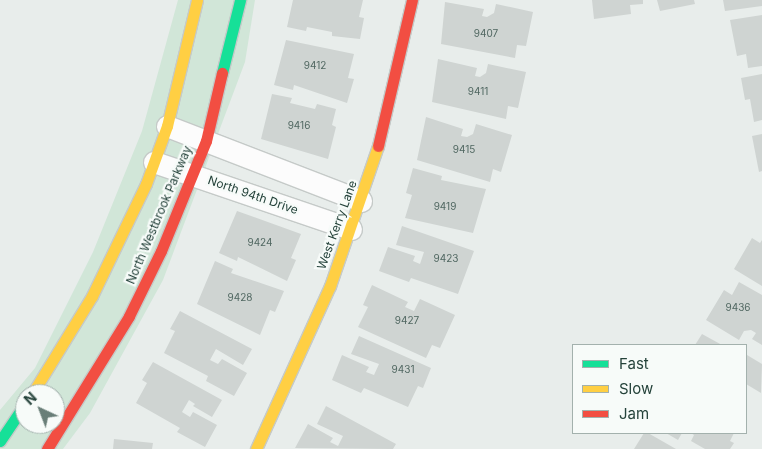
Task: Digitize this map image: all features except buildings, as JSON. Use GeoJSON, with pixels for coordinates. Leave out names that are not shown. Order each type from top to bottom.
{"type":"FeatureCollection","features":[{"type":"Feature","properties":{"kind":"street","name":"North Westbrook Parkway"},"geometry":{"type":"LineString","coordinates":[[38,384],[92,296],[146,184],[167,126],[197,0]]}},
{"type":"Feature","properties":{"kind":"street","name":"North Westbrook Parkway"},"geometry":{"type":"LineString","coordinates":[[47,449],[129,316],[161,251],[206,141],[240,0]]}},
{"type":"Feature","properties":{"kind":"street","name":"West Kerry Lane"},"geometry":{"type":"LineString","coordinates":[[256,449],[291,377],[361,201],[378,148],[412,0]]}},
{"type":"Feature","properties":{"kind":"street"},"geometry":{"type":"LineString","coordinates":[[167,126],[361,201]]}},
{"type":"Feature","properties":{"kind":"street","name":"North 94th Drive"},"geometry":{"type":"LineString","coordinates":[[154,162],[351,229]]}},
{"type":"Feature","properties":{"kind":"street"},"geometry":{"type":"LineString","coordinates":[[4,441],[15,422]]}},
{"type":"Feature","properties":{"kind":"green space"},"geometry":{"type":"Polygon","coordinates":[[[178,0],[255,0],[245,62],[163,280],[90,413],[63,449],[0,449],[0,410],[15,392],[15,434],[65,434],[65,384],[22,384],[35,368],[93,252],[142,131],[178,0]]]}},
{"type":"Feature","properties":{"kind":"traffic: fast"},"geometry":{"type":"LineString","coordinates":[[222,73],[240,0]]}},
{"type":"Feature","properties":{"kind":"traffic: fast"},"geometry":{"type":"LineString","coordinates":[[0,441],[15,419]]}},
{"type":"Feature","properties":{"kind":"traffic: slow"},"geometry":{"type":"LineString","coordinates":[[38,384],[92,296],[146,184],[167,126],[197,0]]}},
{"type":"Feature","properties":{"kind":"traffic: slow"},"geometry":{"type":"LineString","coordinates":[[256,449],[330,286],[378,146]]}},
{"type":"Feature","properties":{"kind":"traffic: jam"},"geometry":{"type":"LineString","coordinates":[[378,146],[412,0]]}},
{"type":"Feature","properties":{"kind":"traffic: jam"},"geometry":{"type":"LineString","coordinates":[[47,449],[129,316],[161,251],[206,141],[222,73]]}}]}
